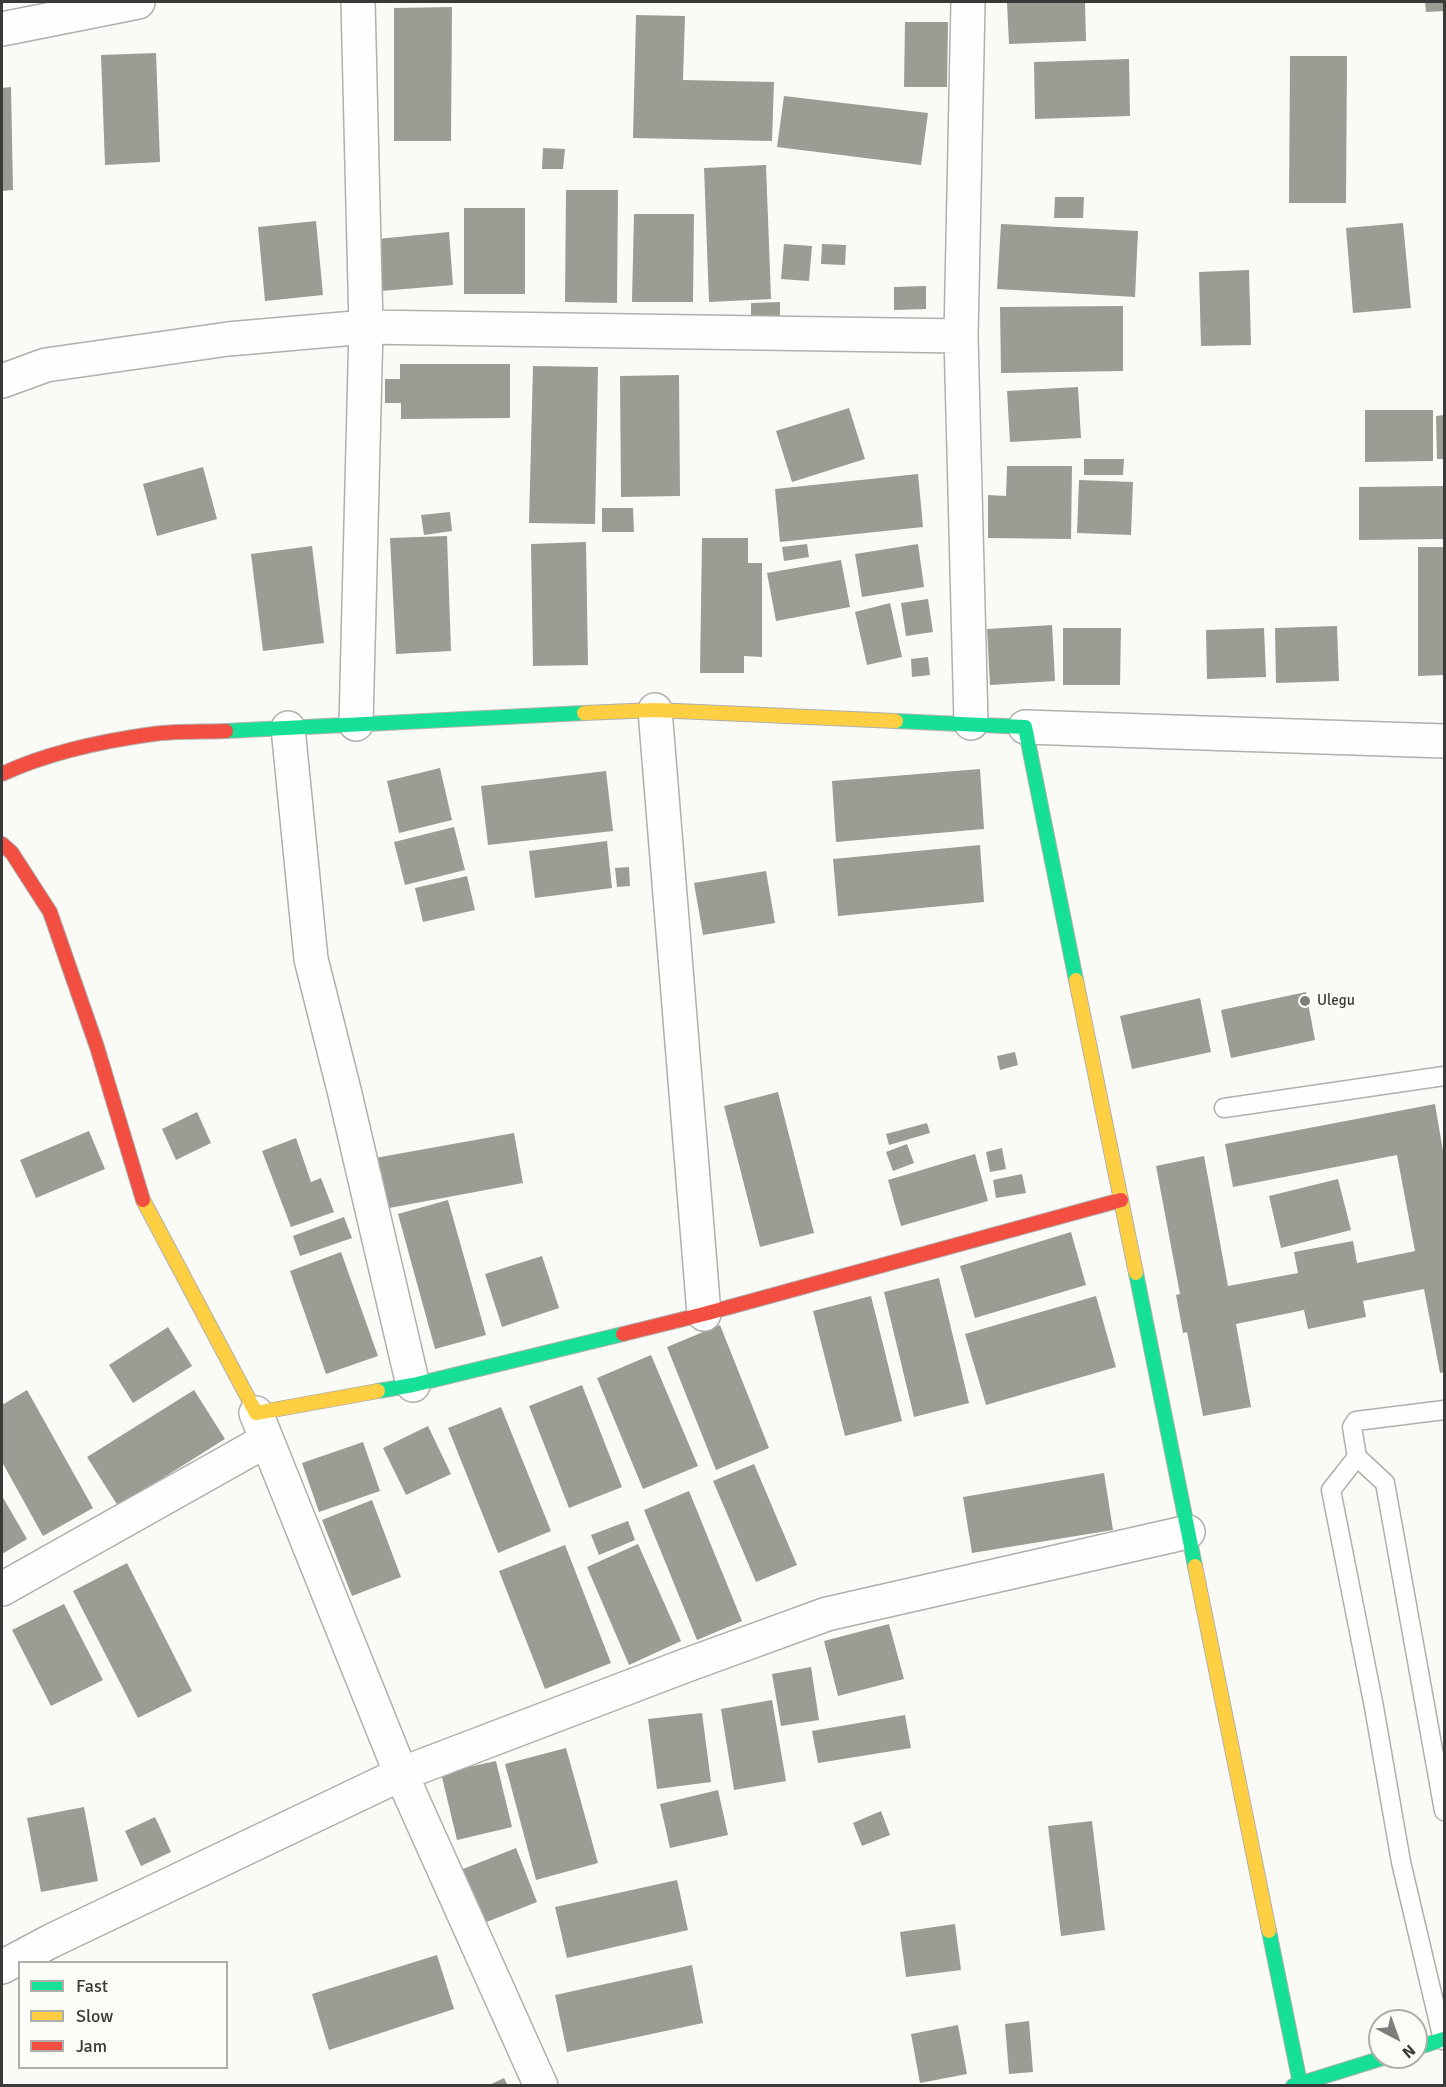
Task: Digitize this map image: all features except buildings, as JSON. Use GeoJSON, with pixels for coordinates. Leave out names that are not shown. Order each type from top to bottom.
{"type":"FeatureCollection","features":[{"type":"Feature","properties":{"kind":"street"},"geometry":{"type":"LineString","coordinates":[[11,19],[138,2]]}},
{"type":"Feature","properties":{"kind":"street"},"geometry":{"type":"LineString","coordinates":[[356,724],[366,327],[358,2]]}},
{"type":"Feature","properties":{"kind":"street"},"geometry":{"type":"LineString","coordinates":[[968,2],[961,336],[971,723]]}},
{"type":"Feature","properties":{"kind":"street"},"geometry":{"type":"LineString","coordinates":[[2,381],[46,365],[228,339],[366,327],[961,336]]}},
{"type":"Feature","properties":{"kind":"street"},"geometry":{"type":"LineString","coordinates":[[655,710],[704,1314]]}},
{"type":"Feature","properties":{"kind":"street"},"geometry":{"type":"LineString","coordinates":[[2,774],[16,767],[77,748],[154,734],[655,710],[1025,727],[1444,741]]}},
{"type":"Feature","properties":{"kind":"street"},"geometry":{"type":"LineString","coordinates":[[1025,727],[1188,1532],[1296,2084],[1368,2062]]}},
{"type":"Feature","properties":{"kind":"street"},"geometry":{"type":"LineString","coordinates":[[288,728],[311,959],[345,1094],[412,1385]]}},
{"type":"Feature","properties":{"kind":"street"},"geometry":{"type":"LineString","coordinates":[[2,844],[12,853],[50,912],[97,1047],[142,1197],[261,1426],[401,1774],[541,2085]]}},
{"type":"Feature","properties":{"kind":"street"},"geometry":{"type":"LineString","coordinates":[[2,1589],[261,1426],[412,1385],[704,1314],[1121,1200]]}},
{"type":"Feature","properties":{"kind":"street"},"geometry":{"type":"LineString","coordinates":[[2,1967],[51,1941],[401,1774],[687,1665],[827,1614],[1188,1532]]}},
{"type":"Feature","properties":{"kind":"street"},"geometry":{"type":"LineString","coordinates":[[1428,2045],[1444,2040]]}},
{"type":"Feature","properties":{"kind":"lane"},"geometry":{"type":"LineString","coordinates":[[1224,1108],[1444,1076]]}},
{"type":"Feature","properties":{"kind":"lane"},"geometry":{"type":"LineString","coordinates":[[1444,1410],[1356,1420],[1352,1427],[1357,1457],[1384,1483],[1444,1811]]}},
{"type":"Feature","properties":{"kind":"lane"},"geometry":{"type":"LineString","coordinates":[[1357,1457],[1331,1490],[1374,1707],[1401,1862],[1444,2040]]}},
{"type":"Feature","properties":{"kind":"traffic: fast"},"geometry":{"type":"LineString","coordinates":[[226,731],[584,713]]}},
{"type":"Feature","properties":{"kind":"traffic: fast"},"geometry":{"type":"LineString","coordinates":[[896,721],[1025,727],[1076,980]]}},
{"type":"Feature","properties":{"kind":"traffic: fast"},"geometry":{"type":"LineString","coordinates":[[1136,1273],[1195,1566]]}},
{"type":"Feature","properties":{"kind":"traffic: fast"},"geometry":{"type":"LineString","coordinates":[[378,1391],[413,1385],[623,1334]]}},
{"type":"Feature","properties":{"kind":"traffic: fast"},"geometry":{"type":"LineString","coordinates":[[1269,1931],[1300,2083]]}},
{"type":"Feature","properties":{"kind":"traffic: fast"},"geometry":{"type":"LineString","coordinates":[[1428,2044],[1444,2039]]}},
{"type":"Feature","properties":{"kind":"traffic: fast"},"geometry":{"type":"LineString","coordinates":[[1293,2086],[1368,2063]]}},
{"type":"Feature","properties":{"kind":"traffic: slow"},"geometry":{"type":"LineString","coordinates":[[584,713],[655,710],[896,721]]}},
{"type":"Feature","properties":{"kind":"traffic: slow"},"geometry":{"type":"LineString","coordinates":[[1076,980],[1136,1273]]}},
{"type":"Feature","properties":{"kind":"traffic: slow"},"geometry":{"type":"LineString","coordinates":[[143,1200],[256,1413],[378,1391]]}},
{"type":"Feature","properties":{"kind":"traffic: slow"},"geometry":{"type":"LineString","coordinates":[[1195,1566],[1269,1931]]}},
{"type":"Feature","properties":{"kind":"traffic: jam"},"geometry":{"type":"LineString","coordinates":[[2,774],[38,759],[115,740],[162,733],[226,731]]}},
{"type":"Feature","properties":{"kind":"traffic: jam"},"geometry":{"type":"LineString","coordinates":[[2,844],[12,853],[50,912],[97,1047],[143,1200]]}},
{"type":"Feature","properties":{"kind":"traffic: jam"},"geometry":{"type":"LineString","coordinates":[[623,1334],[1121,1200]]}},
{"type":"Feature","properties":{"kind":"place","name":"Ulegu"},"geometry":{"type":"Point","coordinates":[1305,1001]}}]}
